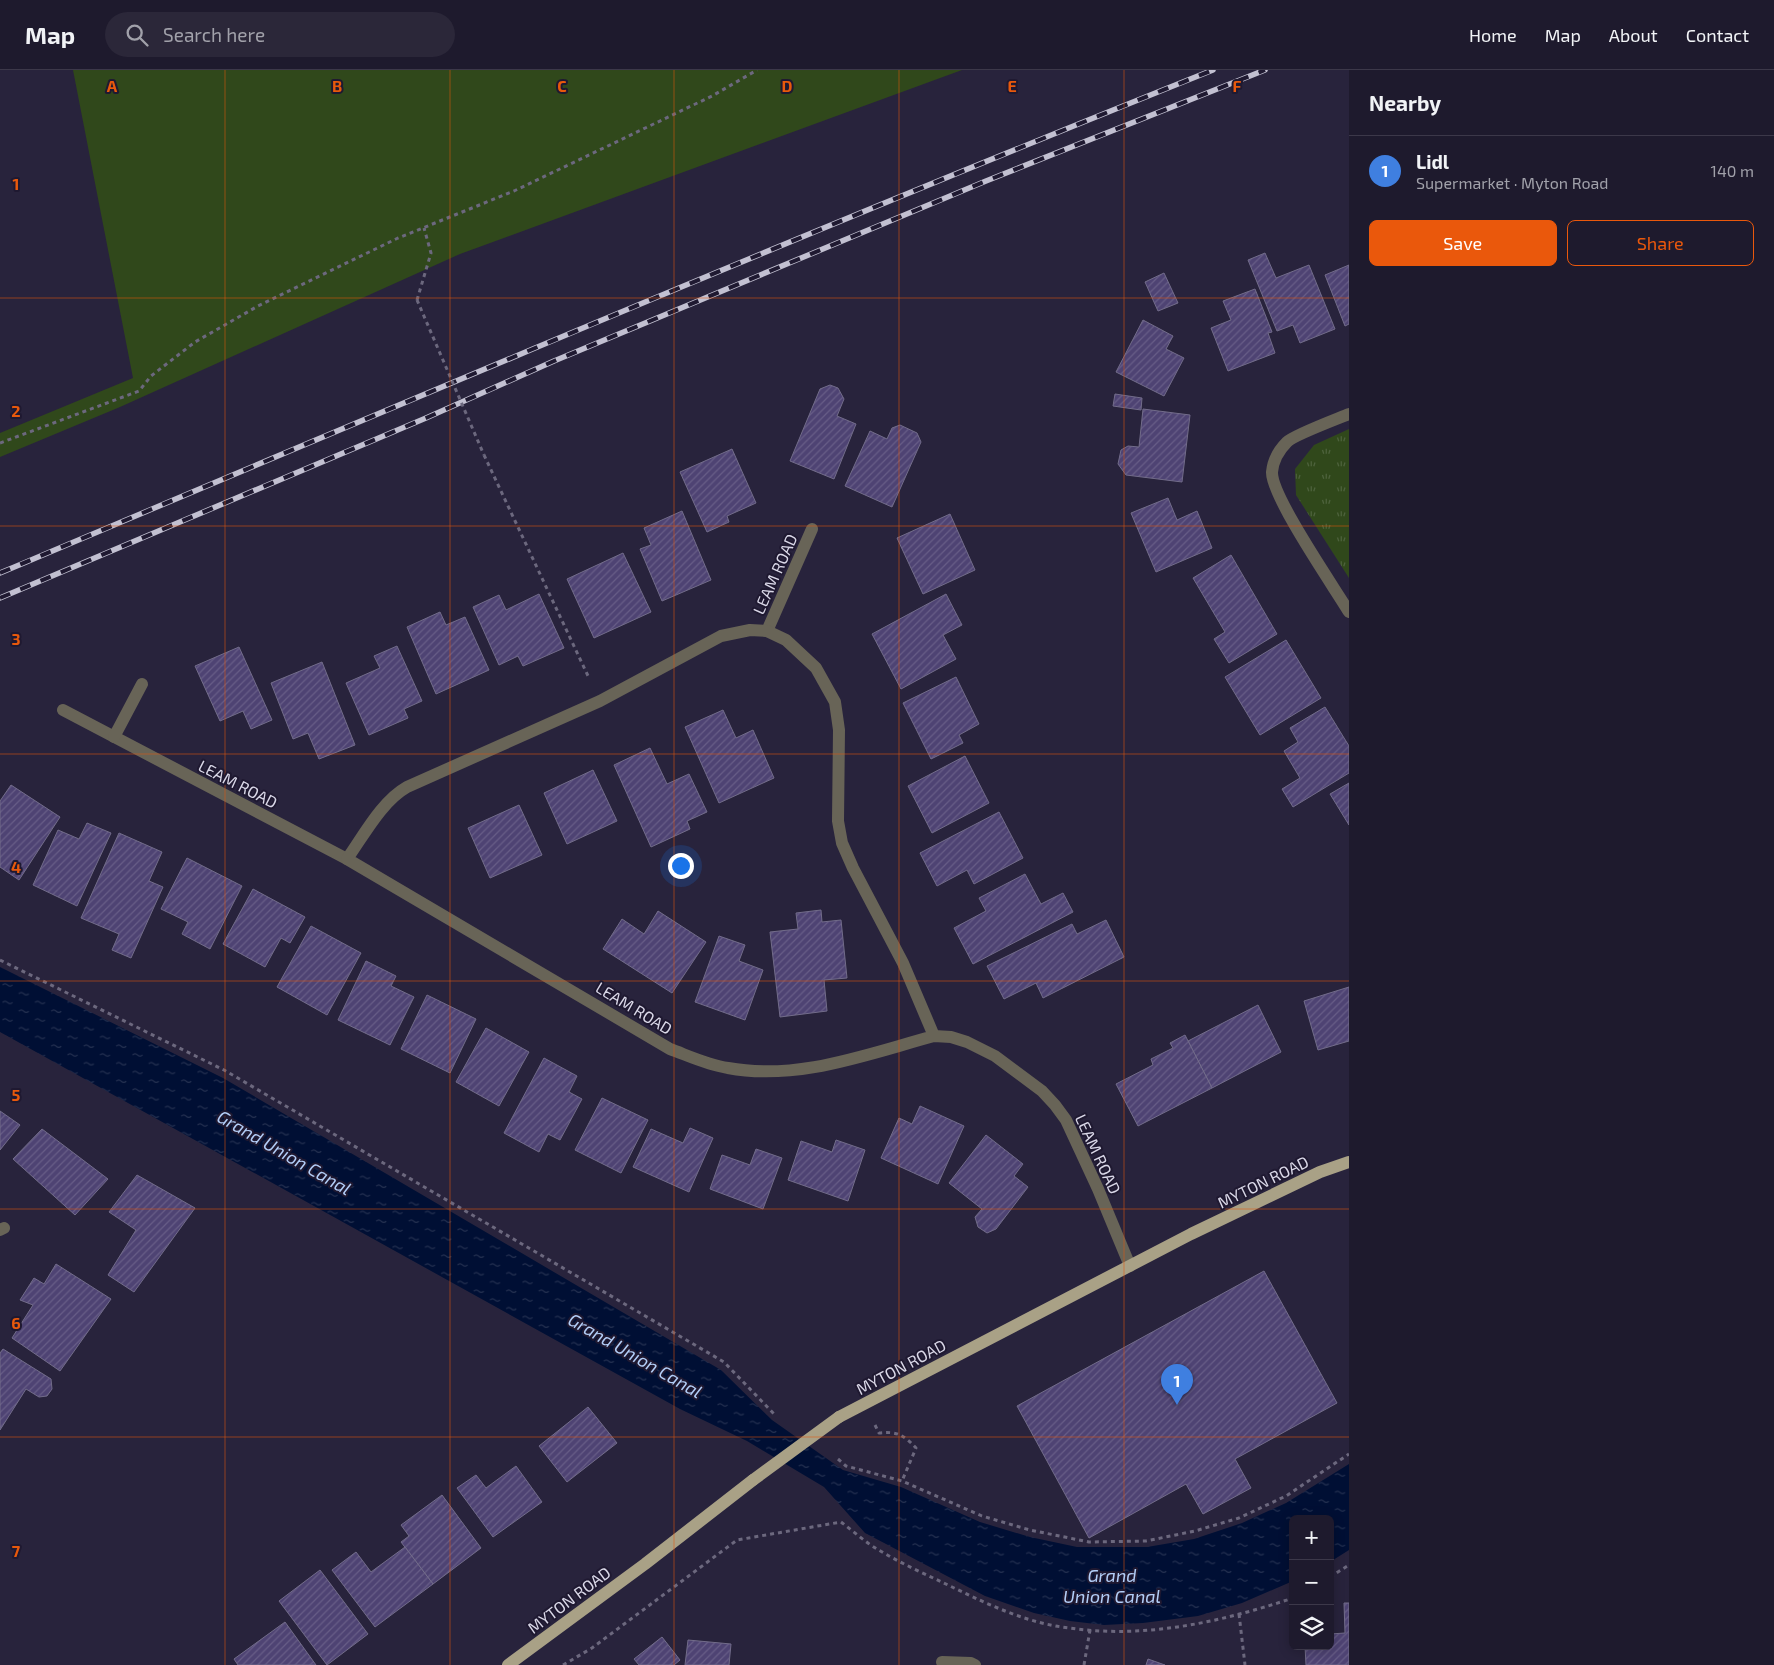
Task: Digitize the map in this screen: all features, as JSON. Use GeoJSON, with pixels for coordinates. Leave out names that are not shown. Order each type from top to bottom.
{"type":"FeatureCollection","features":[{"type":"Feature","properties":{"kind":"main road","name":"MYTON ROAD"},"geometry":{"type":"LineString","coordinates":[[508,1665],[645,1564],[752,1480],[839,1417],[1191,1234],[1320,1172],[1349,1162]]}},
{"type":"Feature","properties":{"kind":"street"},"geometry":{"type":"LineString","coordinates":[[1349,414],[1288,440],[1276,456],[1272,474],[1277,492],[1288,512],[1349,612]]}},
{"type":"Feature","properties":{"kind":"street","name":"LEAM ROAD"},"geometry":{"type":"LineString","coordinates":[[767,631],[812,529]]}},
{"type":"Feature","properties":{"kind":"street","name":"LEAM ROAD"},"geometry":{"type":"LineString","coordinates":[[347,858],[396,793],[600,701],[720,636],[750,630],[767,631],[786,640],[816,668],[835,702],[839,730],[838,821],[842,843],[852,868],[903,962],[934,1036]]}},
{"type":"Feature","properties":{"kind":"street"},"geometry":{"type":"LineString","coordinates":[[114,738],[142,684]]}},
{"type":"Feature","properties":{"kind":"street","name":"LEAM ROAD"},"geometry":{"type":"LineString","coordinates":[[63,710],[347,858],[670,1049],[699,1060],[728,1068],[768,1072],[795,1070],[826,1065],[934,1036],[951,1037],[967,1042],[995,1056],[1030,1082],[1055,1106],[1066,1120],[1098,1189],[1130,1266]]}},
{"type":"Feature","properties":{"kind":"street"},"geometry":{"type":"LineString","coordinates":[[942,1662],[971,1663],[974,1665]]}},
{"type":"Feature","properties":{"kind":"path"},"geometry":{"type":"LineString","coordinates":[[0,443],[139,391],[151,376],[168,361],[202,338],[301,284],[398,238],[514,191],[712,96],[757,70]]}},
{"type":"Feature","properties":{"kind":"path"},"geometry":{"type":"LineString","coordinates":[[424,228],[431,253],[417,300],[484,455],[600,701]]}},
{"type":"Feature","properties":{"kind":"path"},"geometry":{"type":"LineString","coordinates":[[0,960],[224,1070],[724,1362],[776,1416]]}},
{"type":"Feature","properties":{"kind":"path"},"geometry":{"type":"LineString","coordinates":[[874,1421],[879,1433],[892,1432],[907,1438],[916,1448],[902,1481]]}},
{"type":"Feature","properties":{"kind":"path"},"geometry":{"type":"LineString","coordinates":[[838,1459],[846,1466],[902,1481],[982,1516],[1030,1530],[1089,1542],[1146,1541],[1195,1531],[1239,1518],[1286,1496],[1349,1454]]}},
{"type":"Feature","properties":{"kind":"path"},"geometry":{"type":"LineString","coordinates":[[563,1665],[592,1648],[737,1540],[841,1522],[877,1549],[985,1603],[1041,1622],[1068,1628],[1147,1630],[1186,1627],[1289,1599]]}},
{"type":"Feature","properties":{"kind":"path"},"geometry":{"type":"LineString","coordinates":[[1334,1574],[1349,1565]]}},
{"type":"Feature","properties":{"kind":"path"},"geometry":{"type":"LineString","coordinates":[[1239,1614],[1245,1665]]}},
{"type":"Feature","properties":{"kind":"path"},"geometry":{"type":"LineString","coordinates":[[1084,1665],[1090,1630]]}},
{"type":"Feature","properties":{"kind":"green space"},"geometry":{"type":"Polygon","coordinates":[[[73,70],[962,70],[460,254],[120,407],[0,457],[0,433],[133,378],[73,70]]]}},
{"type":"Feature","properties":{"kind":"green space"},"geometry":{"type":"Polygon","coordinates":[[[1349,429],[1349,578],[1296,495],[1295,469],[1314,445],[1349,429]]]}},
{"type":"Feature","properties":{"kind":"water","name":"Grand Union Canal"},"geometry":{"type":"Polygon","coordinates":[[[0,967],[223,1078],[721,1370],[772,1420],[843,1470],[901,1487],[980,1522],[1030,1537],[1077,1547],[1147,1547],[1194,1539],[1242,1523],[1286,1503],[1349,1464],[1349,1550],[1334,1559],[1334,1515],[1289,1515],[1289,1583],[1242,1603],[1198,1616],[1143,1623],[1104,1625],[1070,1621],[1034,1613],[985,1596],[865,1533],[824,1487],[747,1441],[680,1409],[0,1032],[0,967]]]}},
{"type":"Feature","properties":{"kind":"building"},"geometry":{"type":"Polygon","coordinates":[[[1265,253],[1276,278],[1309,265],[1335,329],[1300,343],[1293,325],[1277,331],[1248,260],[1265,253]]]}},
{"type":"Feature","properties":{"kind":"building"},"geometry":{"type":"Polygon","coordinates":[[[1349,265],[1349,324],[1345,326],[1325,275],[1349,265]]]}},
{"type":"Feature","properties":{"kind":"building"},"geometry":{"type":"Polygon","coordinates":[[[1164,273],[1178,303],[1158,311],[1145,282],[1164,273]]]}},
{"type":"Feature","properties":{"kind":"building"},"geometry":{"type":"Polygon","coordinates":[[[1255,289],[1272,332],[1268,333],[1275,353],[1228,371],[1211,328],[1231,320],[1223,301],[1255,289]]]}},
{"type":"Feature","properties":{"kind":"building"},"geometry":{"type":"Polygon","coordinates":[[[1143,320],[1173,336],[1166,349],[1184,358],[1164,396],[1116,372],[1143,320]]]}},
{"type":"Feature","properties":{"kind":"building"},"geometry":{"type":"Polygon","coordinates":[[[830,385],[838,388],[844,399],[837,416],[856,424],[834,479],[790,461],[820,389],[830,385]]]}},
{"type":"Feature","properties":{"kind":"building"},"geometry":{"type":"Polygon","coordinates":[[[1115,394],[1142,398],[1141,410],[1113,406],[1115,394]]]}},
{"type":"Feature","properties":{"kind":"building"},"geometry":{"type":"Polygon","coordinates":[[[1143,409],[1190,415],[1182,482],[1126,475],[1118,464],[1121,450],[1128,446],[1139,447],[1143,409]]]}},
{"type":"Feature","properties":{"kind":"building"},"geometry":{"type":"Polygon","coordinates":[[[900,425],[917,433],[921,442],[892,507],[845,486],[870,431],[887,439],[892,428],[900,425]]]}},
{"type":"Feature","properties":{"kind":"building"},"geometry":{"type":"Polygon","coordinates":[[[732,449],[756,503],[727,516],[729,522],[707,532],[680,472],[732,449]]]}},
{"type":"Feature","properties":{"kind":"building"},"geometry":{"type":"Polygon","coordinates":[[[1168,498],[1177,520],[1197,511],[1212,548],[1156,572],[1131,513],[1168,498]]]}},
{"type":"Feature","properties":{"kind":"building"},"geometry":{"type":"Polygon","coordinates":[[[682,511],[711,580],[662,601],[640,549],[651,545],[644,528],[682,511]]]}},
{"type":"Feature","properties":{"kind":"building"},"geometry":{"type":"Polygon","coordinates":[[[950,514],[975,570],[923,594],[897,538],[950,514]]]}},
{"type":"Feature","properties":{"kind":"building"},"geometry":{"type":"Polygon","coordinates":[[[623,553],[651,612],[594,638],[567,579],[623,553]]]}},
{"type":"Feature","properties":{"kind":"building"},"geometry":{"type":"Polygon","coordinates":[[[1231,555],[1277,634],[1229,663],[1214,639],[1225,632],[1193,578],[1231,555]]]}},
{"type":"Feature","properties":{"kind":"building"},"geometry":{"type":"Polygon","coordinates":[[[539,594],[564,648],[523,666],[518,656],[499,665],[473,607],[499,595],[506,610],[539,594]]]}},
{"type":"Feature","properties":{"kind":"building"},"geometry":{"type":"Polygon","coordinates":[[[946,594],[962,625],[943,635],[956,659],[901,689],[872,634],[946,594]]]}},
{"type":"Feature","properties":{"kind":"building"},"geometry":{"type":"Polygon","coordinates":[[[440,612],[446,625],[465,617],[489,670],[436,694],[407,627],[440,612]]]}},
{"type":"Feature","properties":{"kind":"building"},"geometry":{"type":"Polygon","coordinates":[[[1286,640],[1321,698],[1260,735],[1225,677],[1286,640]]]}},
{"type":"Feature","properties":{"kind":"building"},"geometry":{"type":"Polygon","coordinates":[[[397,646],[422,701],[404,709],[408,718],[369,735],[346,683],[380,668],[374,656],[397,646]]]}},
{"type":"Feature","properties":{"kind":"building"},"geometry":{"type":"Polygon","coordinates":[[[239,647],[272,720],[251,729],[243,711],[220,721],[195,666],[239,647]]]}},
{"type":"Feature","properties":{"kind":"building"},"geometry":{"type":"Polygon","coordinates":[[[322,662],[355,745],[319,759],[308,733],[293,739],[271,683],[322,662]]]}},
{"type":"Feature","properties":{"kind":"building"},"geometry":{"type":"Polygon","coordinates":[[[956,677],[979,724],[959,735],[963,743],[931,759],[903,703],[956,677]]]}},
{"type":"Feature","properties":{"kind":"building"},"geometry":{"type":"Polygon","coordinates":[[[1325,707],[1349,746],[1349,773],[1293,807],[1282,789],[1300,778],[1284,751],[1298,742],[1290,728],[1325,707]]]}},
{"type":"Feature","properties":{"kind":"building"},"geometry":{"type":"Polygon","coordinates":[[[723,710],[736,738],[753,730],[774,778],[719,803],[685,727],[723,710]]]}},
{"type":"Feature","properties":{"kind":"building"},"geometry":{"type":"Polygon","coordinates":[[[650,748],[667,784],[689,774],[707,812],[687,821],[690,829],[651,847],[614,765],[650,748]]]}},
{"type":"Feature","properties":{"kind":"building"},"geometry":{"type":"Polygon","coordinates":[[[965,756],[989,803],[932,833],[908,786],[965,756]]]}},
{"type":"Feature","properties":{"kind":"building"},"geometry":{"type":"Polygon","coordinates":[[[593,770],[617,821],[567,844],[544,793],[593,770]]]}},
{"type":"Feature","properties":{"kind":"building"},"geometry":{"type":"Polygon","coordinates":[[[1349,783],[1349,825],[1330,794],[1349,783]]]}},
{"type":"Feature","properties":{"kind":"building"},"geometry":{"type":"Polygon","coordinates":[[[11,785],[60,817],[19,880],[0,867],[0,801],[11,785]]]}},
{"type":"Feature","properties":{"kind":"building"},"geometry":{"type":"Polygon","coordinates":[[[519,805],[542,855],[490,878],[468,828],[519,805]]]}},
{"type":"Feature","properties":{"kind":"building"},"geometry":{"type":"Polygon","coordinates":[[[999,812],[1023,858],[974,884],[967,870],[937,886],[920,853],[999,812]]]}},
{"type":"Feature","properties":{"kind":"building"},"geometry":{"type":"Polygon","coordinates":[[[87,823],[111,833],[77,906],[33,885],[58,830],[79,839],[87,823]]]}},
{"type":"Feature","properties":{"kind":"building"},"geometry":{"type":"Polygon","coordinates":[[[119,833],[162,852],[149,881],[163,887],[131,958],[112,950],[119,934],[81,918],[119,833]]]}},
{"type":"Feature","properties":{"kind":"building"},"geometry":{"type":"Polygon","coordinates":[[[187,858],[242,886],[210,949],[182,934],[188,922],[161,909],[187,858]]]}},
{"type":"Feature","properties":{"kind":"building"},"geometry":{"type":"Polygon","coordinates":[[[1025,874],[1041,904],[1063,893],[1073,912],[973,964],[954,928],[986,911],[979,898],[1025,874]]]}},
{"type":"Feature","properties":{"kind":"building"},"geometry":{"type":"Polygon","coordinates":[[[253,889],[305,917],[290,943],[281,938],[265,967],[223,944],[253,889]]]}},
{"type":"Feature","properties":{"kind":"building"},"geometry":{"type":"Polygon","coordinates":[[[821,910],[822,922],[841,920],[847,978],[824,980],[827,1011],[780,1017],[770,932],[798,929],[796,913],[821,910]]]}},
{"type":"Feature","properties":{"kind":"building"},"geometry":{"type":"Polygon","coordinates":[[[658,911],[706,942],[672,993],[603,949],[622,919],[644,934],[658,911]]]}},
{"type":"Feature","properties":{"kind":"building"},"geometry":{"type":"Polygon","coordinates":[[[1106,920],[1124,957],[1043,998],[1036,983],[1004,999],[987,966],[1072,924],[1077,934],[1106,920]]]}},
{"type":"Feature","properties":{"kind":"building"},"geometry":{"type":"Polygon","coordinates":[[[311,926],[361,953],[327,1015],[277,987],[311,926]]]}},
{"type":"Feature","properties":{"kind":"building"},"geometry":{"type":"Polygon","coordinates":[[[719,936],[745,945],[739,961],[763,970],[745,1020],[695,1002],[719,936]]]}},
{"type":"Feature","properties":{"kind":"building"},"geometry":{"type":"Polygon","coordinates":[[[366,961],[396,976],[391,986],[414,997],[390,1045],[338,1020],[366,961]]]}},
{"type":"Feature","properties":{"kind":"building"},"geometry":{"type":"Polygon","coordinates":[[[1349,987],[1349,1041],[1318,1050],[1304,1001],[1349,987]]]}},
{"type":"Feature","properties":{"kind":"building"},"geometry":{"type":"Polygon","coordinates":[[[427,995],[476,1019],[450,1073],[401,1049],[427,995]]]}},
{"type":"Feature","properties":{"kind":"building"},"geometry":{"type":"Polygon","coordinates":[[[1258,1005],[1281,1052],[1212,1088],[1188,1041],[1258,1005]]]}},
{"type":"Feature","properties":{"kind":"building"},"geometry":{"type":"Polygon","coordinates":[[[486,1028],[529,1052],[499,1106],[456,1082],[486,1028]]]}},
{"type":"Feature","properties":{"kind":"building"},"geometry":{"type":"Polygon","coordinates":[[[1185,1035],[1212,1088],[1138,1126],[1116,1084],[1153,1065],[1151,1059],[1173,1048],[1170,1043],[1185,1035]]]}},
{"type":"Feature","properties":{"kind":"building"},"geometry":{"type":"Polygon","coordinates":[[[544,1058],[577,1076],[569,1092],[582,1099],[560,1140],[548,1134],[539,1152],[504,1133],[544,1058]]]}},
{"type":"Feature","properties":{"kind":"building"},"geometry":{"type":"Polygon","coordinates":[[[602,1098],[648,1120],[621,1173],[575,1150],[602,1098]]]}},
{"type":"Feature","properties":{"kind":"building"},"geometry":{"type":"Polygon","coordinates":[[[920,1106],[964,1126],[938,1184],[881,1158],[899,1118],[912,1124],[920,1106]]]}},
{"type":"Feature","properties":{"kind":"building"},"geometry":{"type":"Polygon","coordinates":[[[0,1111],[20,1125],[0,1150],[0,1111]]]}},
{"type":"Feature","properties":{"kind":"building"},"geometry":{"type":"Polygon","coordinates":[[[690,1128],[713,1138],[689,1192],[633,1167],[651,1129],[683,1143],[690,1128]]]}},
{"type":"Feature","properties":{"kind":"building"},"geometry":{"type":"Polygon","coordinates":[[[42,1129],[108,1179],[75,1215],[13,1159],[42,1129]]]}},
{"type":"Feature","properties":{"kind":"building"},"geometry":{"type":"Polygon","coordinates":[[[986,1135],[1023,1164],[1014,1176],[1028,1187],[996,1229],[987,1233],[978,1227],[975,1217],[982,1209],[949,1183],[986,1135]]]}},
{"type":"Feature","properties":{"kind":"building"},"geometry":{"type":"Polygon","coordinates":[[[836,1140],[865,1150],[848,1201],[788,1180],[801,1141],[832,1152],[836,1140]]]}},
{"type":"Feature","properties":{"kind":"building"},"geometry":{"type":"Polygon","coordinates":[[[756,1149],[782,1158],[763,1209],[710,1189],[722,1155],[750,1165],[756,1149]]]}},
{"type":"Feature","properties":{"kind":"building"},"geometry":{"type":"Polygon","coordinates":[[[137,1175],[195,1208],[134,1292],[108,1275],[136,1230],[109,1212],[137,1175]]]}},
{"type":"Feature","properties":{"kind":"building"},"geometry":{"type":"Polygon","coordinates":[[[56,1264],[111,1299],[60,1371],[12,1338],[33,1305],[20,1300],[34,1278],[44,1284],[56,1264]]]}},
{"type":"Feature","properties":{"kind":"building"},"geometry":{"type":"Polygon","coordinates":[[[1264,1271],[1337,1403],[1235,1459],[1251,1488],[1203,1514],[1186,1484],[1089,1538],[1017,1406],[1264,1271]]]}},
{"type":"Feature","properties":{"kind":"building"},"geometry":{"type":"Polygon","coordinates":[[[3,1349],[51,1379],[52,1389],[47,1396],[39,1397],[26,1389],[0,1430],[0,1353],[3,1349]]]}},
{"type":"Feature","properties":{"kind":"building"},"geometry":{"type":"Polygon","coordinates":[[[588,1407],[617,1443],[567,1482],[539,1446],[588,1407]]]}},
{"type":"Feature","properties":{"kind":"building"},"geometry":{"type":"Polygon","coordinates":[[[516,1466],[542,1502],[493,1537],[457,1488],[476,1475],[486,1488],[516,1466]]]}},
{"type":"Feature","properties":{"kind":"building"},"geometry":{"type":"Polygon","coordinates":[[[442,1495],[481,1548],[433,1584],[401,1542],[409,1536],[401,1525],[442,1495]]]}},
{"type":"Feature","properties":{"kind":"building"},"geometry":{"type":"Polygon","coordinates":[[[405,1547],[433,1584],[375,1627],[332,1570],[356,1552],[371,1572],[405,1547]]]}},
{"type":"Feature","properties":{"kind":"building"},"geometry":{"type":"Polygon","coordinates":[[[320,1570],[368,1634],[327,1665],[279,1601],[320,1570]]]}},
{"type":"Feature","properties":{"kind":"building"},"geometry":{"type":"Polygon","coordinates":[[[1344,1603],[1349,1603],[1349,1665],[1306,1665],[1305,1650],[1334,1650],[1334,1634],[1345,1633],[1344,1603]]]}},
{"type":"Feature","properties":{"kind":"building"},"geometry":{"type":"Polygon","coordinates":[[[285,1622],[316,1665],[238,1665],[234,1659],[285,1622]]]}},
{"type":"Feature","properties":{"kind":"building"},"geometry":{"type":"Polygon","coordinates":[[[662,1637],[680,1660],[674,1665],[639,1665],[634,1659],[662,1637]]]}},
{"type":"Feature","properties":{"kind":"building"},"geometry":{"type":"Polygon","coordinates":[[[688,1640],[731,1644],[729,1665],[685,1665],[688,1640]]]}},
{"type":"Feature","properties":{"kind":"building"},"geometry":{"type":"Polygon","coordinates":[[[1148,1659],[1165,1665],[1146,1665],[1148,1659]]]}},
{"type":"Feature","properties":{"kind":"railway"},"geometry":{"type":"LineString","coordinates":[[0,573],[757,256],[1213,70]]}},
{"type":"Feature","properties":{"kind":"railway"},"geometry":{"type":"LineString","coordinates":[[0,598],[426,418],[554,361],[986,181],[1265,70]]}},
{"type":"Feature","properties":{"kind":"place","name":"Lidl"},"geometry":{"type":"Point","coordinates":[1177,1405]}}]}
